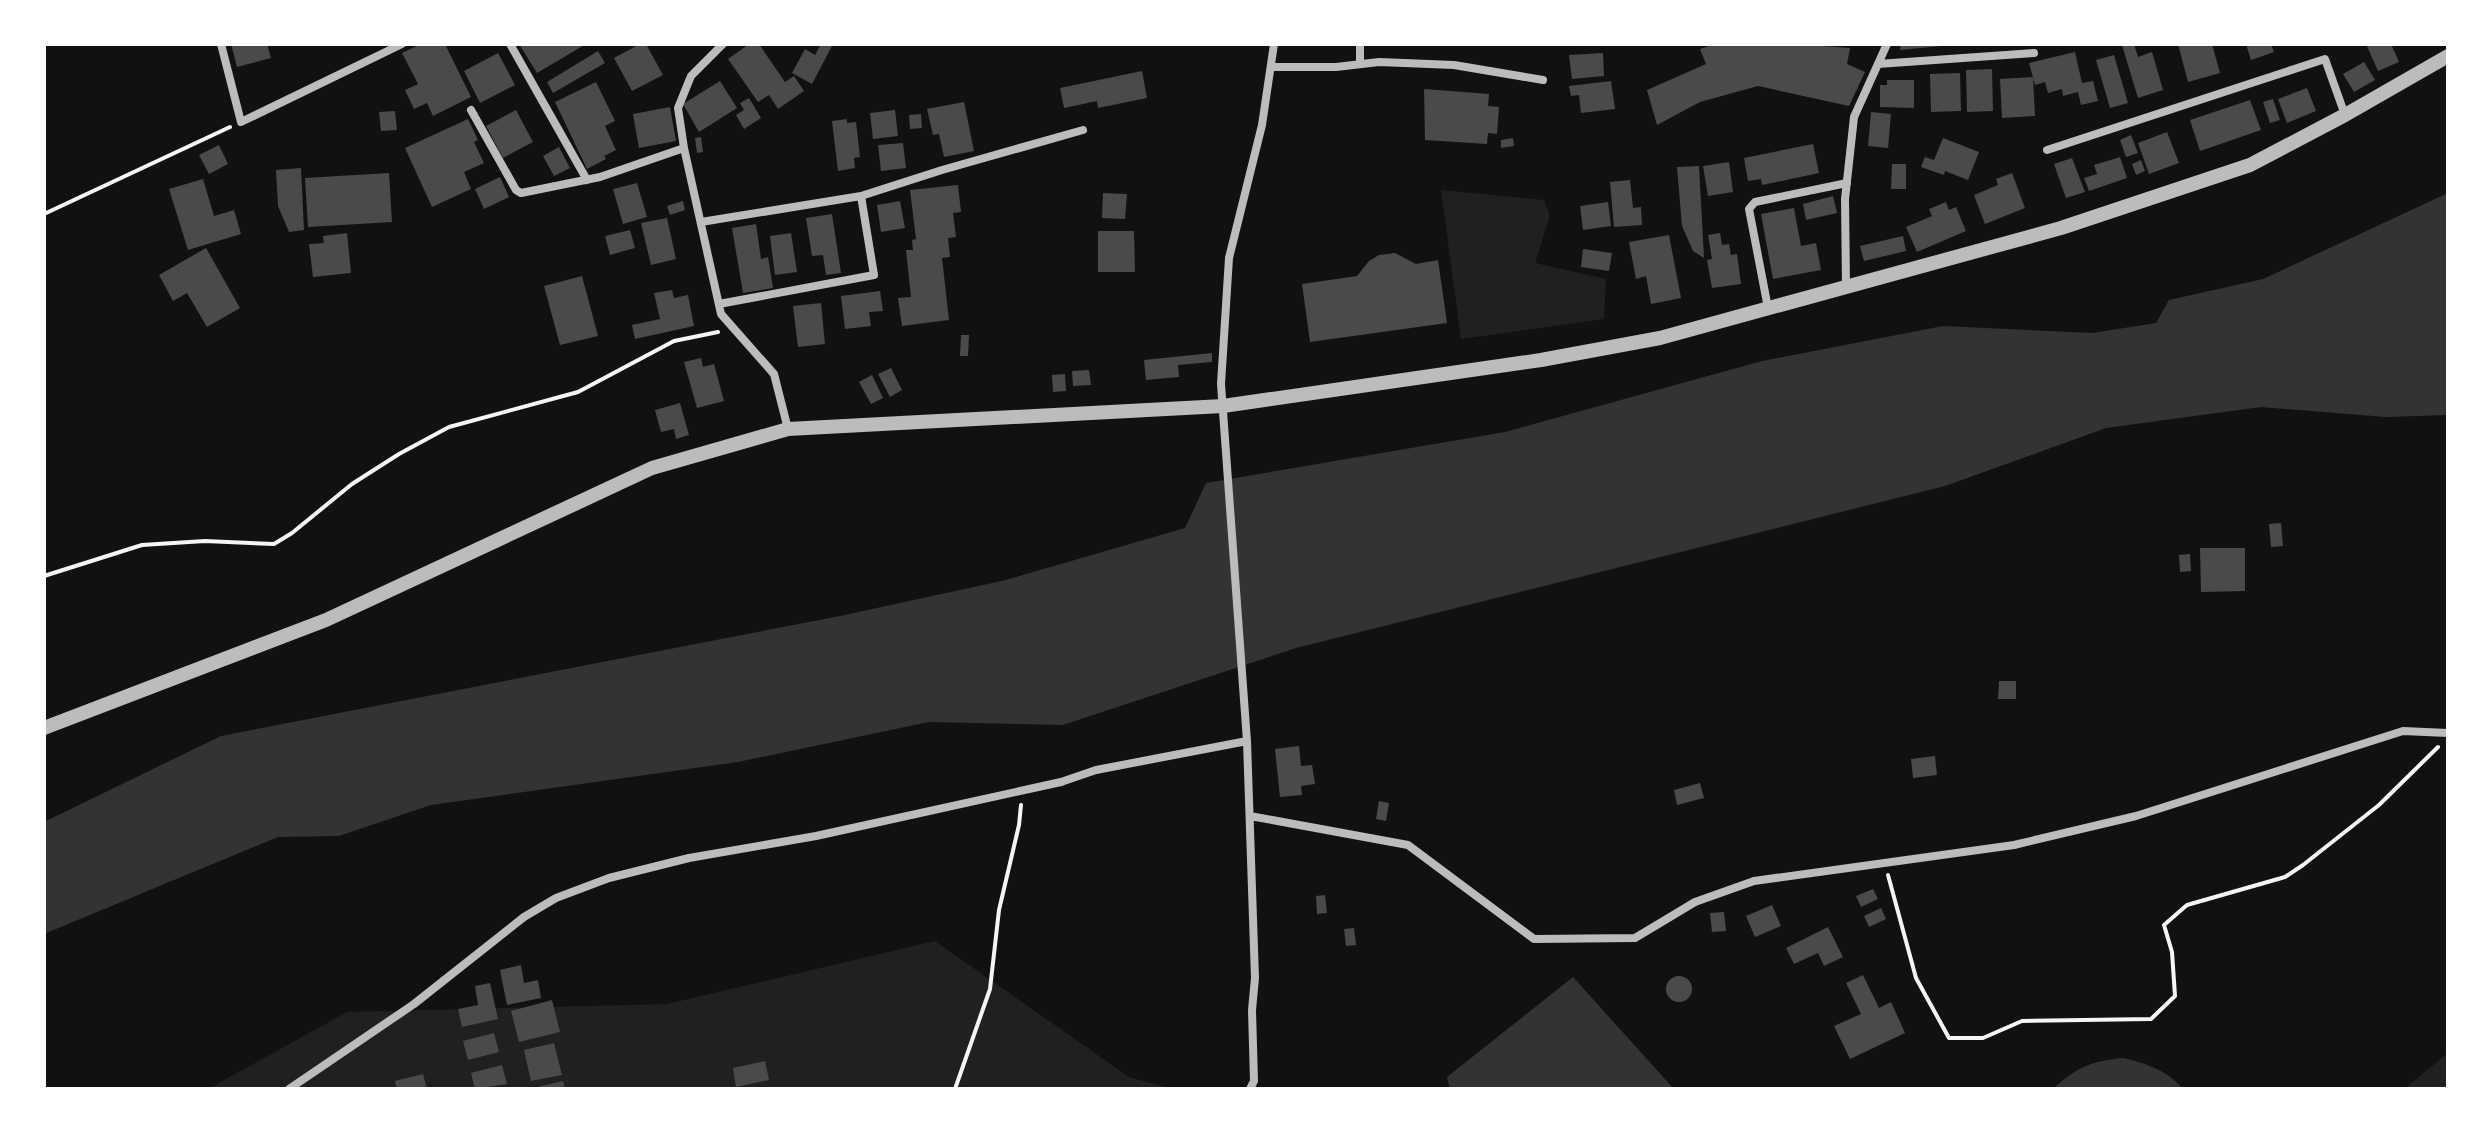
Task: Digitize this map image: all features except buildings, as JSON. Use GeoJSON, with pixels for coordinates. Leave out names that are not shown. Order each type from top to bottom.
{"type":"FeatureCollection","features":[{"type":"Feature","properties":{"kind":"street"},"geometry":{"type":"LineString","coordinates":[[221,44],[241,122],[402,44]]}},
{"type":"Feature","properties":{"kind":"street"},"geometry":{"type":"LineString","coordinates":[[510,44],[587,180]]}},
{"type":"Feature","properties":{"kind":"street"},"geometry":{"type":"LineString","coordinates":[[723,44],[691,76],[678,108],[684,148],[721,314],[774,374],[788,429]]}},
{"type":"Feature","properties":{"kind":"street"},"geometry":{"type":"LineString","coordinates":[[1250,1089],[1254,1081],[1255,978],[1247,741],[1221,384],[1229,258],[1262,125],[1274,44]]}},
{"type":"Feature","properties":{"kind":"street"},"geometry":{"type":"LineString","coordinates":[[1360,44],[1360,64]]}},
{"type":"Feature","properties":{"kind":"street"},"geometry":{"type":"LineString","coordinates":[[1846,286],[1847,183],[1854,117],[1887,44]]}},
{"type":"Feature","properties":{"kind":"street"},"geometry":{"type":"LineString","coordinates":[[1878,64],[2034,53]]}},
{"type":"Feature","properties":{"kind":"street"},"geometry":{"type":"LineString","coordinates":[[44,728],[326,620],[652,468],[788,429],[1223,406],[1541,360],[1660,338],[2061,228],[2250,165],[2448,56]]}},
{"type":"Feature","properties":{"kind":"street"},"geometry":{"type":"LineString","coordinates":[[2047,150],[2325,59],[2345,115]]}},
{"type":"Feature","properties":{"kind":"street"},"geometry":{"type":"LineString","coordinates":[[1271,67],[1336,67],[1379,62],[1454,65],[1543,80]]}},
{"type":"Feature","properties":{"kind":"street"},"geometry":{"type":"LineString","coordinates":[[471,110],[516,190],[521,193],[600,177],[684,148]]}},
{"type":"Feature","properties":{"kind":"street"},"geometry":{"type":"LineString","coordinates":[[701,222],[861,196],[1083,130]]}},
{"type":"Feature","properties":{"kind":"street"},"geometry":{"type":"LineString","coordinates":[[1768,308],[1749,209],[1755,202],[1847,183]]}},
{"type":"Feature","properties":{"kind":"street"},"geometry":{"type":"LineString","coordinates":[[719,304],[874,275],[861,196]]}},
{"type":"Feature","properties":{"kind":"street"},"geometry":{"type":"LineString","coordinates":[[1250,816],[1408,845],[1534,939],[1635,938],[1695,902],[1754,881],[2014,845],[2136,816],[2403,731],[2448,733]]}},
{"type":"Feature","properties":{"kind":"street"},"geometry":{"type":"LineString","coordinates":[[289,1089],[414,1004],[524,917],[556,898],[609,878],[689,858],[816,836],[1061,782],[1096,770],[1247,741]]}},
{"type":"Feature","properties":{"kind":"path"},"geometry":{"type":"LineString","coordinates":[[44,214],[241,122]]}},
{"type":"Feature","properties":{"kind":"path"},"geometry":{"type":"LineString","coordinates":[[44,576],[142,545],[205,541],[274,544],[352,484],[449,427],[578,392],[674,341],[734,329]]}},
{"type":"Feature","properties":{"kind":"path"},"geometry":{"type":"LineString","coordinates":[[1882,864],[1891,879],[1916,978],[1949,1038],[1983,1038],[2022,1021],[2151,1019],[2175,996],[2172,952],[2164,925],[2187,905],[2285,877],[2379,805],[2438,746]]}},
{"type":"Feature","properties":{"kind":"path"},"geometry":{"type":"LineString","coordinates":[[955,1089],[990,989],[999,910],[1019,825],[1021,790]]}},
{"type":"Feature","properties":{"kind":"shaded area"},"geometry":{"type":"Polygon","coordinates":[[[1441,190],[1544,200],[1550,216],[1535,263],[1606,279],[1604,319],[1461,339],[1441,190]]]}},
{"type":"Feature","properties":{"kind":"shaded area"},"geometry":{"type":"Polygon","coordinates":[[[2448,193],[2448,415],[2386,417],[2261,407],[2106,428],[1945,486],[1296,648],[1063,725],[929,722],[738,762],[431,805],[339,836],[278,837],[44,934],[44,822],[221,736],[840,616],[1006,580],[1185,528],[1206,483],[1505,432],[1762,361],[1943,326],[2092,333],[2156,323],[2169,300],[2263,279],[2448,193]]]}},
{"type":"Feature","properties":{"kind":"shaded area"},"geometry":{"type":"Polygon","coordinates":[[[935,941],[1129,1077],[1173,1089],[208,1089],[347,1012],[667,1004],[935,941]]]}},
{"type":"Feature","properties":{"kind":"shaded area"},"geometry":{"type":"Polygon","coordinates":[[[1573,977],[1674,1089],[1450,1089],[1447,1077],[1573,977]]]}},
{"type":"Feature","properties":{"kind":"shaded area"},"geometry":{"type":"Polygon","coordinates":[[[2448,1053],[2448,1089],[2404,1089],[2448,1053]]]}},
{"type":"Feature","properties":{"kind":"shaded area"},"geometry":{"type":"Polygon","coordinates":[[[2124,1058],[2163,1072],[2183,1089],[2053,1089],[2085,1066],[2124,1058]]]}}]}
